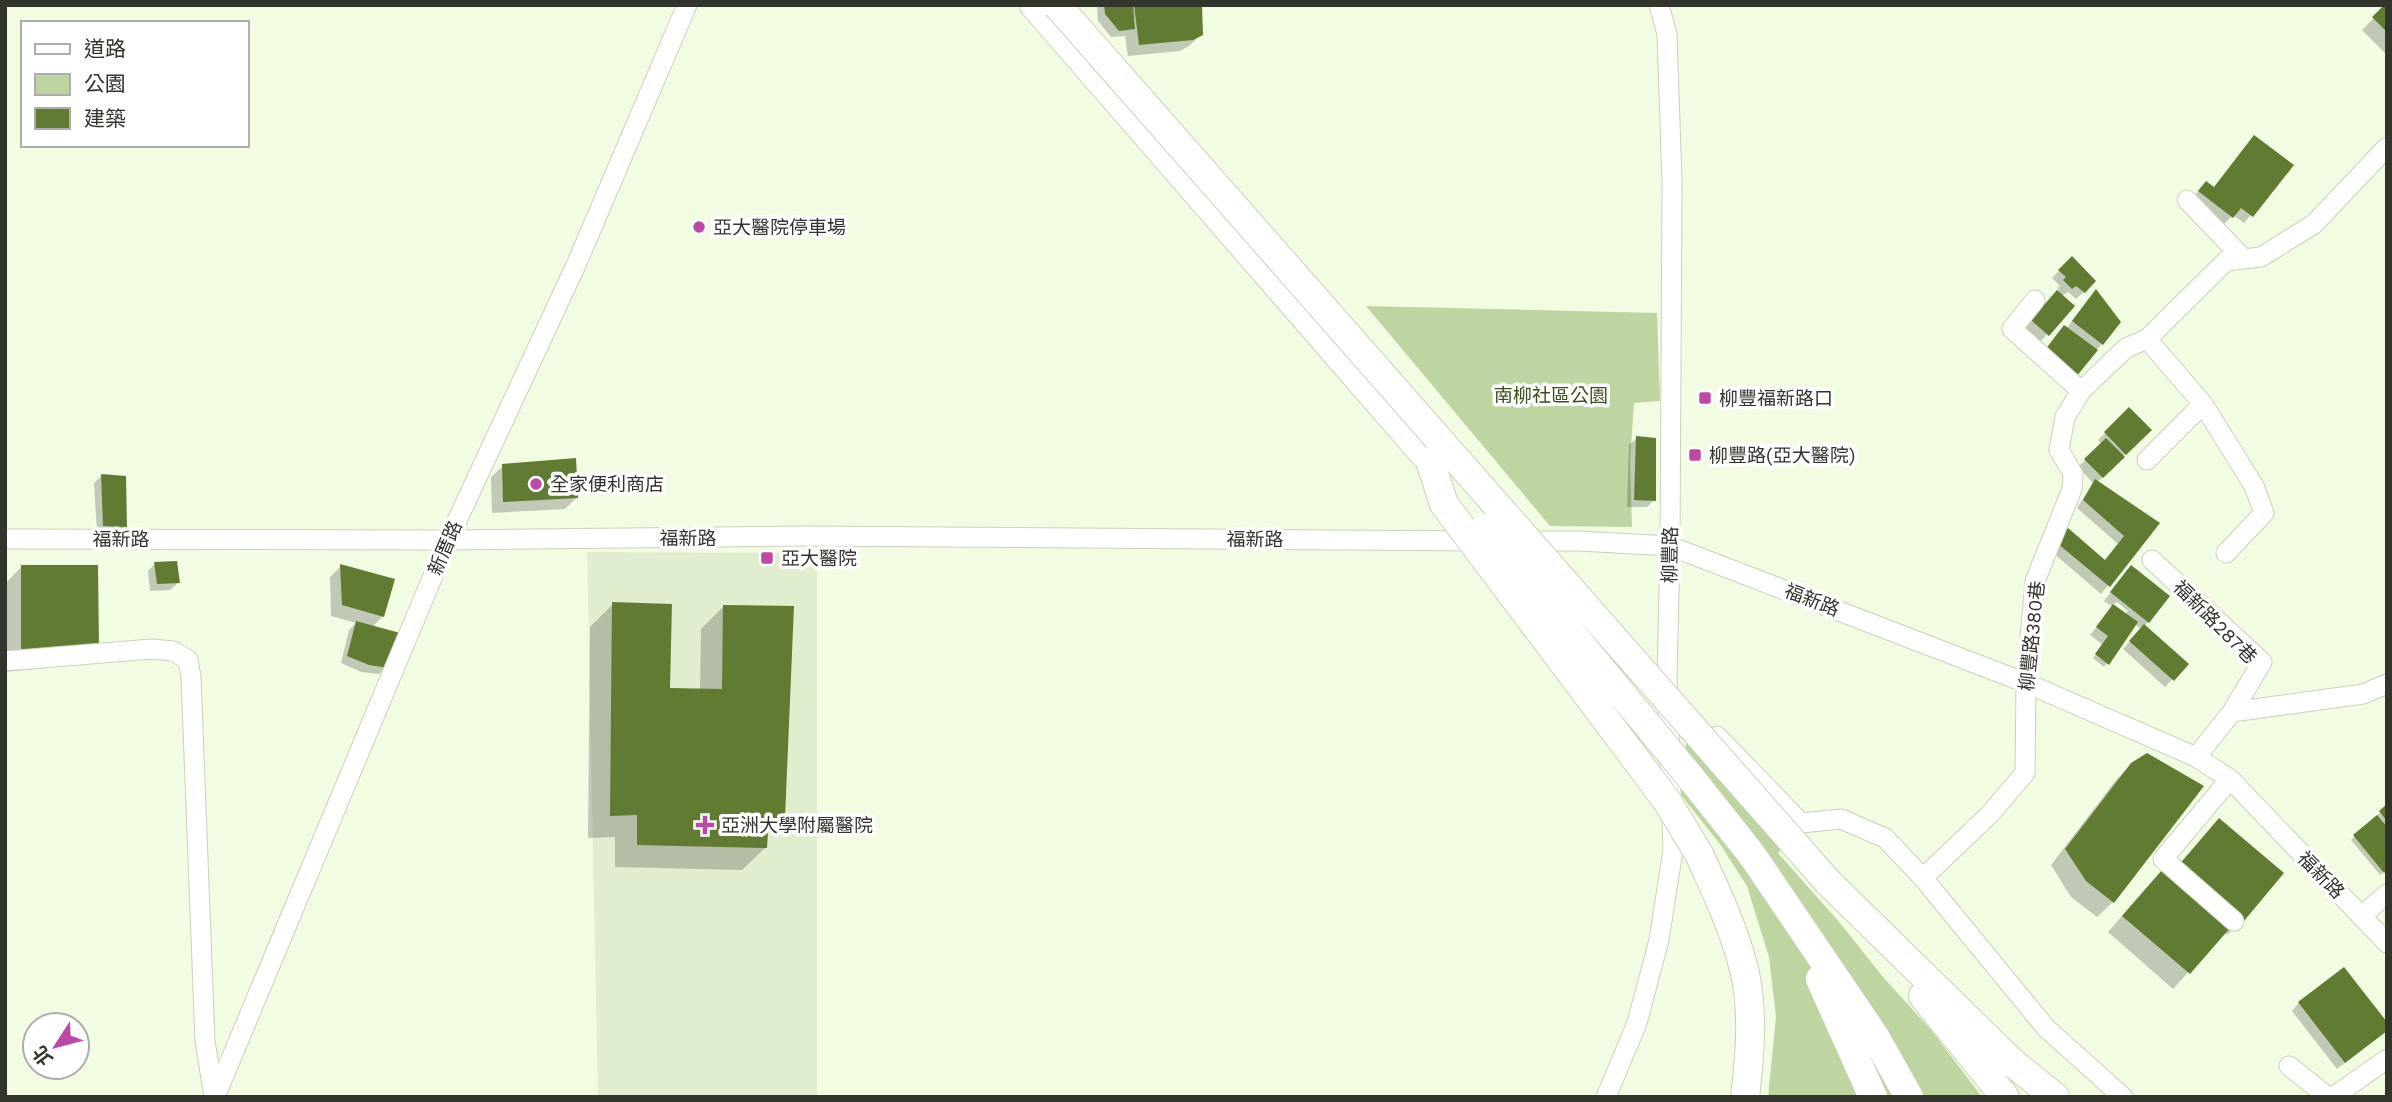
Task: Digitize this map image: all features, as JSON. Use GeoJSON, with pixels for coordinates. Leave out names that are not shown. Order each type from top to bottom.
{"type":"FeatureCollection","features":[{"type":"Feature","properties":{"kind":"highway"},"geometry":{"type":"LineString","coordinates":[[1034,5],[1430,461],[1699,788],[1752,855],[1876,1038],[1909,1097]]}},
{"type":"Feature","properties":{"kind":"highway"},"geometry":{"type":"LineString","coordinates":[[1057,5],[1828,882],[2005,1097]]}},
{"type":"Feature","properties":{"kind":"highway"},"geometry":{"type":"LineString","coordinates":[[1430,461],[1444,504],[1667,801],[1699,854],[1725,912],[1744,970],[1751,1046],[1745,1097]]}},
{"type":"Feature","properties":{"kind":"highway"},"geometry":{"type":"LineString","coordinates":[[1828,882],[2013,1063],[2055,1097]]}},
{"type":"Feature","properties":{"kind":"highway"},"geometry":{"type":"LineString","coordinates":[[1791,916],[1873,1097]]}},
{"type":"Feature","properties":{"kind":"street","name":"新厝路"},"geometry":{"type":"LineString","coordinates":[[215,1097],[448,540],[576,265],[687,5]]}},
{"type":"Feature","properties":{"kind":"street","name":"柳豐路"},"geometry":{"type":"LineString","coordinates":[[1606,1097],[1637,1023],[1659,940],[1673,850],[1668,685],[1671,113],[1667,34],[1659,5]]}},
{"type":"Feature","properties":{"kind":"street","name":"柳豐路380巷"},"geometry":{"type":"LineString","coordinates":[[1923,878],[1990,814],[2025,773],[2026,683],[2035,581],[2072,489],[2073,474],[2059,450],[2065,417],[2081,391],[2126,348],[2147,339],[2225,261],[2260,257],[2314,224],[2387,147]]}},
{"type":"Feature","properties":{"kind":"street"},"geometry":{"type":"LineString","coordinates":[[2186,200],[2243,258]]}},
{"type":"Feature","properties":{"kind":"street"},"geometry":{"type":"LineString","coordinates":[[2035,300],[2012,329],[2081,391]]}},
{"type":"Feature","properties":{"kind":"street"},"geometry":{"type":"LineString","coordinates":[[2147,339],[2203,404],[2254,486],[2264,513],[2226,554]]}},
{"type":"Feature","properties":{"kind":"street"},"geometry":{"type":"LineString","coordinates":[[2147,460],[2203,404]]}},
{"type":"Feature","properties":{"kind":"street","name":"福新路"},"geometry":{"type":"LineString","coordinates":[[5,539],[448,540],[804,536],[1579,541],[1670,546],[2026,683],[2196,757],[2230,779],[2387,943]]}},
{"type":"Feature","properties":{"kind":"street","name":"福新路287巷"},"geometry":{"type":"LineString","coordinates":[[2152,560],[2262,662],[2232,712],[2196,757]]}},
{"type":"Feature","properties":{"kind":"street"},"geometry":{"type":"LineString","coordinates":[[5,661],[152,649],[173,650],[188,660],[191,677],[205,1041],[215,1097]]}},
{"type":"Feature","properties":{"kind":"street"},"geometry":{"type":"LineString","coordinates":[[2232,712],[2363,694],[2387,684]]}},
{"type":"Feature","properties":{"kind":"street"},"geometry":{"type":"LineString","coordinates":[[1668,685],[1801,823],[1841,819],[1885,838],[1923,878],[2046,1028],[2123,1097]]}},
{"type":"Feature","properties":{"kind":"street"},"geometry":{"type":"LineString","coordinates":[[2230,779],[2164,859],[2234,921]]}},
{"type":"Feature","properties":{"kind":"street"},"geometry":{"type":"LineString","coordinates":[[2361,915],[2387,894]]}},
{"type":"Feature","properties":{"kind":"street"},"geometry":{"type":"LineString","coordinates":[[2288,1066],[2331,1097],[2387,1059]]}},
{"type":"Feature","properties":{"kind":"shaded area","name":"亞洲大學附屬醫院"},"geometry":{"type":"Polygon","coordinates":[[[587,552],[817,553],[817,1097],[598,1097],[587,552]]]}},
{"type":"Feature","properties":{"kind":"green space","name":"南柳社區公園"},"geometry":{"type":"Polygon","coordinates":[[[1366,306],[1657,313],[1660,401],[1634,403],[1630,460],[1632,527],[1550,526],[1366,306]]]}},
{"type":"Feature","properties":{"kind":"green space"},"geometry":{"type":"Polygon","coordinates":[[[1689,715],[1797,832],[1778,853],[1932,1031],[1982,1097],[1768,1097],[1776,1017],[1769,957],[1747,886],[1720,844],[1681,795],[1689,715]]]}},
{"type":"Feature","properties":{"kind":"building"},"geometry":{"type":"Polygon","coordinates":[[[1104,5],[1133,5],[1135,29],[1119,31],[1105,14],[1104,5]]]}},
{"type":"Feature","properties":{"kind":"building"},"geometry":{"type":"Polygon","coordinates":[[[1134,5],[1202,5],[1203,35],[1193,40],[1139,45],[1134,5]]]}},
{"type":"Feature","properties":{"kind":"building"},"geometry":{"type":"Polygon","coordinates":[[[2387,5],[2387,32],[2372,17],[2387,5]]]}},
{"type":"Feature","properties":{"kind":"building"},"geometry":{"type":"Polygon","coordinates":[[[2254,135],[2294,165],[2253,217],[2241,208],[2233,218],[2198,191],[2206,181],[2214,187],[2254,135]]]}},
{"type":"Feature","properties":{"kind":"building"},"geometry":{"type":"Polygon","coordinates":[[[2072,256],[2096,281],[2085,293],[2076,286],[2072,289],[2063,280],[2066,277],[2058,270],[2072,256]]]}},
{"type":"Feature","properties":{"kind":"building"},"geometry":{"type":"Polygon","coordinates":[[[2096,289],[2121,322],[2103,345],[2072,321],[2096,289]]]}},
{"type":"Feature","properties":{"kind":"building"},"geometry":{"type":"Polygon","coordinates":[[[2057,290],[2075,306],[2049,336],[2031,320],[2057,290]]]}},
{"type":"Feature","properties":{"kind":"building"},"geometry":{"type":"Polygon","coordinates":[[[2064,325],[2098,350],[2076,377],[2045,350],[2064,325]]]}},
{"type":"Feature","properties":{"kind":"building"},"geometry":{"type":"Polygon","coordinates":[[[2129,407],[2152,430],[2126,455],[2104,432],[2129,407]]]}},
{"type":"Feature","properties":{"kind":"building"},"geometry":{"type":"Polygon","coordinates":[[[1636,436],[1656,438],[1656,501],[1634,500],[1636,436]]]}},
{"type":"Feature","properties":{"kind":"building"},"geometry":{"type":"Polygon","coordinates":[[[2106,438],[2125,457],[2103,478],[2084,459],[2106,438]]]}},
{"type":"Feature","properties":{"kind":"building"},"geometry":{"type":"Polygon","coordinates":[[[576,458],[578,498],[503,502],[502,464],[576,458]]]}},
{"type":"Feature","properties":{"kind":"building"},"geometry":{"type":"Polygon","coordinates":[[[101,474],[126,476],[127,527],[103,526],[101,474]]]}},
{"type":"Feature","properties":{"kind":"building"},"geometry":{"type":"Polygon","coordinates":[[[2095,479],[2160,523],[2110,587],[2057,543],[2068,528],[2105,560],[2124,536],[2083,500],[2095,479]]]}},
{"type":"Feature","properties":{"kind":"building"},"geometry":{"type":"Polygon","coordinates":[[[177,561],[180,583],[157,584],[154,562],[177,561]]]}},
{"type":"Feature","properties":{"kind":"building"},"geometry":{"type":"Polygon","coordinates":[[[340,564],[395,579],[384,617],[342,605],[340,564]]]}},
{"type":"Feature","properties":{"kind":"building"},"geometry":{"type":"Polygon","coordinates":[[[21,565],[98,565],[99,650],[21,657],[21,565]]]}},
{"type":"Feature","properties":{"kind":"building"},"geometry":{"type":"Polygon","coordinates":[[[2131,565],[2170,596],[2149,623],[2110,592],[2131,565]]]}},
{"type":"Feature","properties":{"kind":"building","name":"亞洲大學附屬醫院"},"geometry":{"type":"Polygon","coordinates":[[[612,602],[672,604],[670,688],[722,689],[723,605],[794,606],[785,818],[769,818],[767,848],[637,845],[637,815],[610,816],[612,602]]]}},
{"type":"Feature","properties":{"kind":"building"},"geometry":{"type":"Polygon","coordinates":[[[2113,604],[2138,622],[2109,665],[2095,654],[2108,636],[2096,627],[2113,604]]]}},
{"type":"Feature","properties":{"kind":"building"},"geometry":{"type":"Polygon","coordinates":[[[356,621],[400,633],[388,668],[369,665],[347,656],[356,621]]]}},
{"type":"Feature","properties":{"kind":"building"},"geometry":{"type":"Polygon","coordinates":[[[2144,624],[2189,664],[2174,681],[2129,641],[2144,624]]]}},
{"type":"Feature","properties":{"kind":"building"},"geometry":{"type":"Polygon","coordinates":[[[2147,753],[2204,786],[2114,903],[2086,881],[2065,849],[2131,763],[2147,753]]]}},
{"type":"Feature","properties":{"kind":"building"},"geometry":{"type":"Polygon","coordinates":[[[2387,804],[2387,821],[2379,811],[2387,804]]]}},
{"type":"Feature","properties":{"kind":"building"},"geometry":{"type":"Polygon","coordinates":[[[2377,815],[2387,827],[2387,870],[2384,873],[2353,835],[2377,815]]]}},
{"type":"Feature","properties":{"kind":"building"},"geometry":{"type":"Polygon","coordinates":[[[2219,818],[2284,873],[2244,921],[2178,866],[2219,818]]]}},
{"type":"Feature","properties":{"kind":"building"},"geometry":{"type":"Polygon","coordinates":[[[2162,870],[2230,928],[2190,974],[2122,916],[2162,870]]]}},
{"type":"Feature","properties":{"kind":"building"},"geometry":{"type":"Polygon","coordinates":[[[2344,967],[2387,1022],[2387,1031],[2345,1063],[2298,1002],[2344,967]]]}},
{"type":"Feature","properties":{"kind":"place","name":"亞大醫院停車場"},"geometry":{"type":"Point","coordinates":[699,227]}},
{"type":"Feature","properties":{"kind":"place","name":"柳豐福新路口"},"geometry":{"type":"Point","coordinates":[1705,398]}},
{"type":"Feature","properties":{"kind":"place","name":"柳豐路(亞大醫院)"},"geometry":{"type":"Point","coordinates":[1695,455]}},
{"type":"Feature","properties":{"kind":"place","name":"全家便利商店"},"geometry":{"type":"Point","coordinates":[536,484]}},
{"type":"Feature","properties":{"kind":"place","name":"亞大醫院"},"geometry":{"type":"Point","coordinates":[767,558]}},
{"type":"Feature","properties":{"kind":"place","name":"亞洲大學附屬醫院"},"geometry":{"type":"Point","coordinates":[705,825]}}]}
